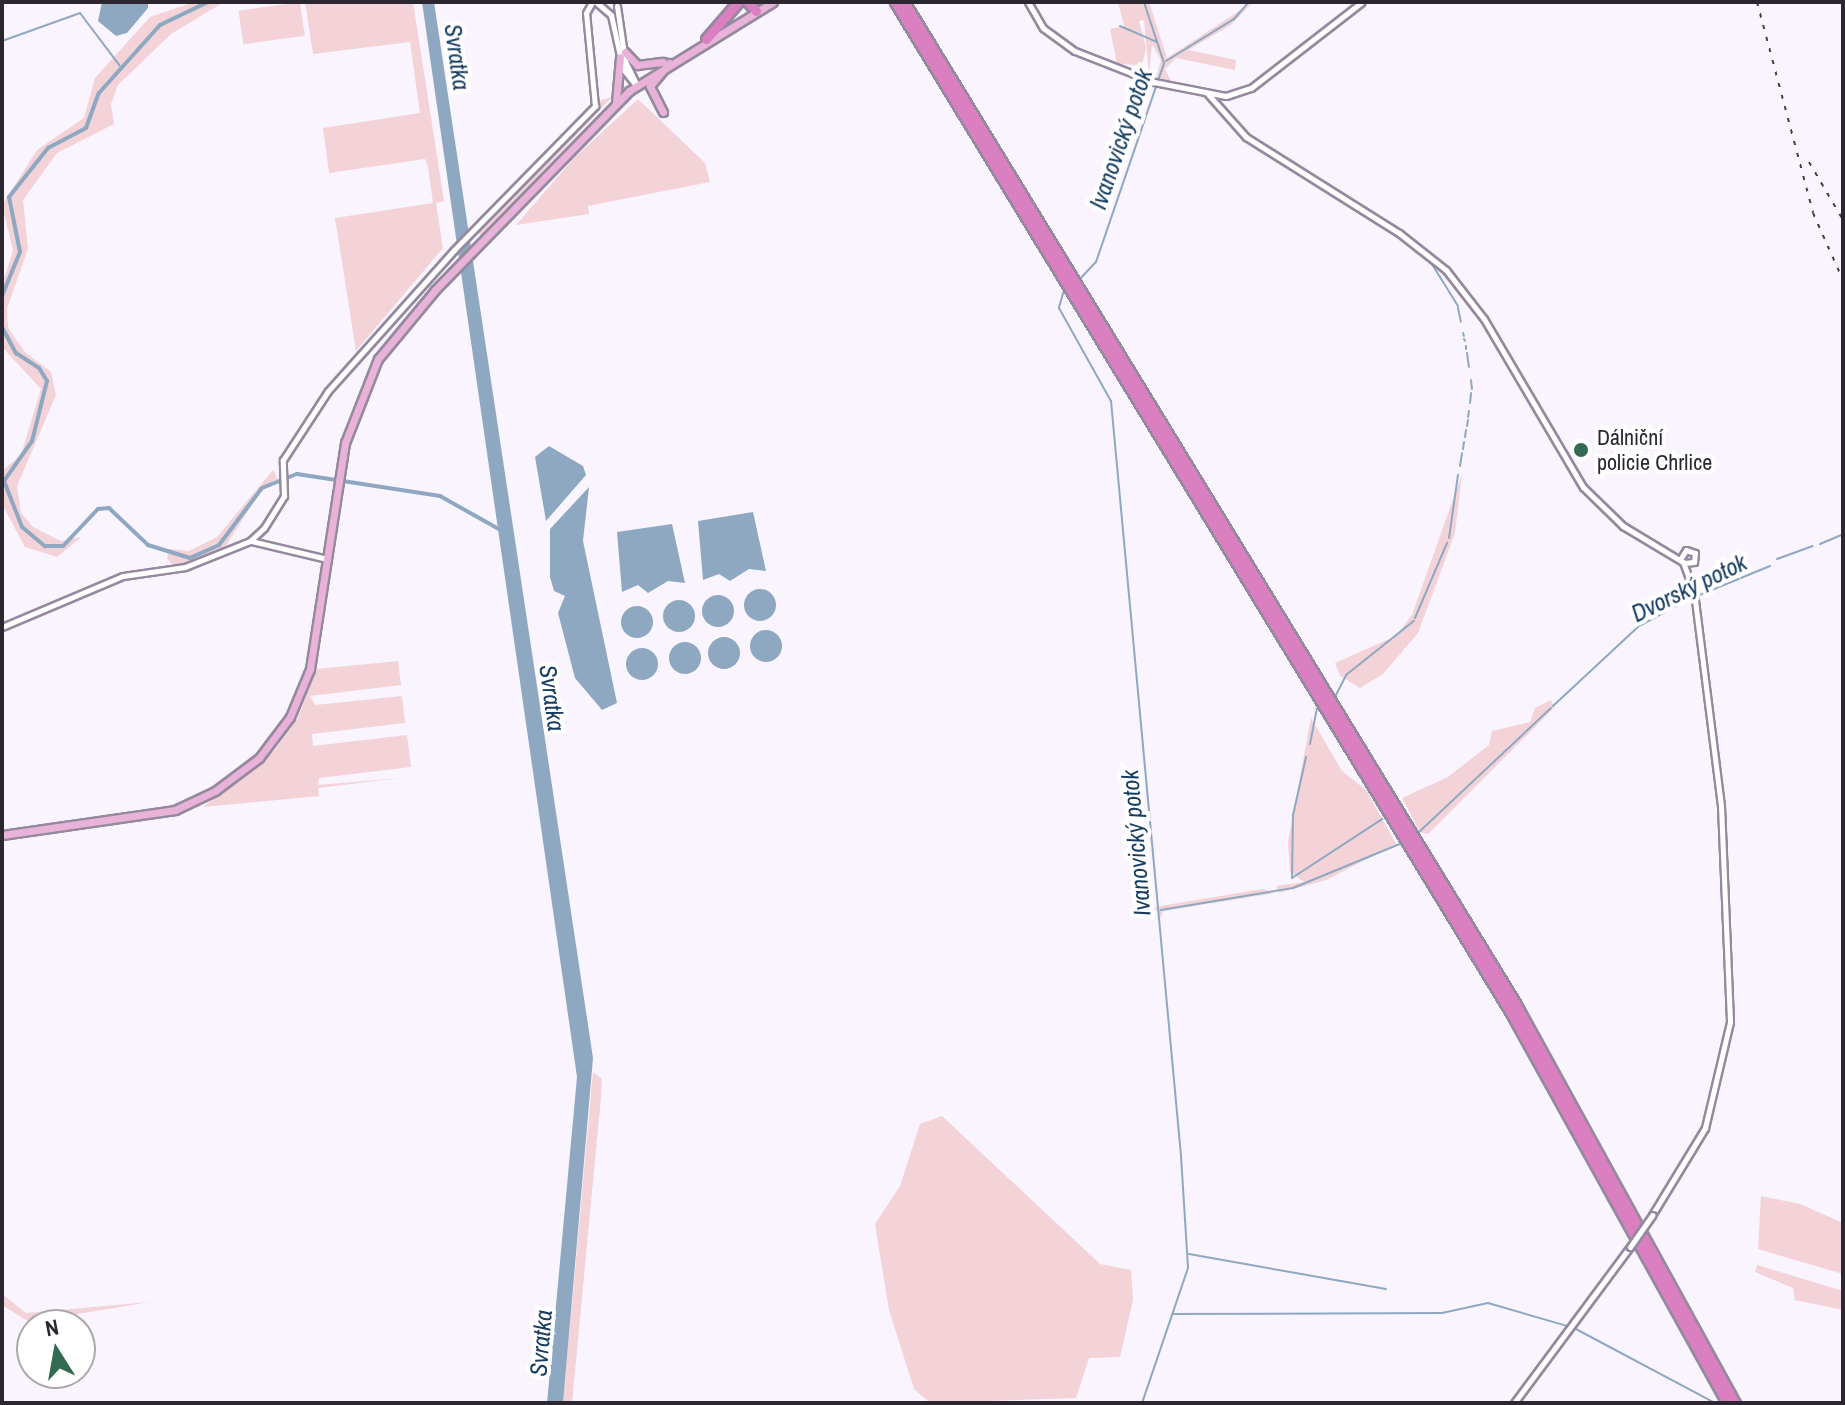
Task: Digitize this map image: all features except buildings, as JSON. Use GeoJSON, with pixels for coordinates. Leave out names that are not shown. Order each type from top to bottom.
{"type":"FeatureCollection","features":[{"type":"Feature","properties":{"kind":"highway"},"geometry":{"type":"LineString","coordinates":[[706,39],[738,2]]}},
{"type":"Feature","properties":{"kind":"highway"},"geometry":{"type":"LineString","coordinates":[[748,2],[756,7]]}},
{"type":"Feature","properties":{"kind":"highway"},"geometry":{"type":"LineString","coordinates":[[895,2],[1518,1024],[1727,1403]]}},
{"type":"Feature","properties":{"kind":"highway"},"geometry":{"type":"LineString","coordinates":[[904,2],[1515,1003],[1735,1403]]}},
{"type":"Feature","properties":{"kind":"main road"},"geometry":{"type":"LineString","coordinates":[[2,835],[157,815],[196,802],[249,767],[283,728],[307,680],[340,469],[353,414],[378,359],[454,270],[636,85],[673,58],[756,7],[773,2]]}},
{"type":"Feature","properties":{"kind":"main road"},"geometry":{"type":"LineString","coordinates":[[615,104],[622,54],[640,66],[673,58]]}},
{"type":"Feature","properties":{"kind":"main road"},"geometry":{"type":"LineString","coordinates":[[663,112],[650,86],[673,58]]}},
{"type":"Feature","properties":{"kind":"street"},"geometry":{"type":"LineString","coordinates":[[2,627],[123,576],[185,567],[250,541],[276,512],[284,484],[281,472],[328,391],[454,250],[595,106],[586,13],[594,2],[608,9],[622,54],[636,85]]}},
{"type":"Feature","properties":{"kind":"street"},"geometry":{"type":"LineString","coordinates":[[1028,2],[1056,40],[1157,82],[1231,95],[1251,88],[1362,2]]}},
{"type":"Feature","properties":{"kind":"street"},"geometry":{"type":"LineString","coordinates":[[608,9],[619,4],[622,54]]}},
{"type":"Feature","properties":{"kind":"street"},"geometry":{"type":"LineString","coordinates":[[1207,93],[1246,137],[1399,233],[1446,270],[1484,319],[1577,480],[1623,526],[1685,562]]}},
{"type":"Feature","properties":{"kind":"street"},"geometry":{"type":"LineString","coordinates":[[250,541],[328,560]]}},
{"type":"Feature","properties":{"kind":"street"},"geometry":{"type":"LineString","coordinates":[[1663,549],[1696,554],[1685,562]]}},
{"type":"Feature","properties":{"kind":"street"},"geometry":{"type":"LineString","coordinates":[[1514,1403],[1630,1247],[1705,1128],[1730,1022],[1721,806],[1694,595],[1685,551]]}},
{"type":"Feature","properties":{"kind":"shaded area"},"geometry":{"type":"Polygon","coordinates":[[[194,2],[224,2],[171,34],[118,85],[111,104],[114,124],[57,153],[23,200],[28,249],[7,308],[8,328],[25,352],[51,372],[56,395],[17,486],[21,513],[33,527],[61,541],[81,537],[57,557],[25,547],[2,504],[2,471],[21,455],[41,389],[2,347],[2,286],[13,250],[2,205],[37,150],[84,118],[95,78],[150,17],[194,2]]]}},
{"type":"Feature","properties":{"kind":"shaded area"},"geometry":{"type":"Polygon","coordinates":[[[300,2],[305,36],[243,44],[239,11],[300,2]]]}},
{"type":"Feature","properties":{"kind":"shaded area"},"geometry":{"type":"Polygon","coordinates":[[[305,2],[413,2],[444,201],[436,203],[443,248],[356,351],[335,218],[433,203],[428,167],[425,159],[329,173],[323,128],[420,113],[410,42],[313,54],[305,2]]]}},
{"type":"Feature","properties":{"kind":"shaded area"},"geometry":{"type":"Polygon","coordinates":[[[1118,2],[1149,2],[1167,58],[1253,2],[1231,25],[1188,50],[1236,60],[1235,70],[1176,58],[1165,69],[1171,81],[1156,78],[1161,60],[1152,44],[1149,74],[1144,20],[1139,21],[1146,48],[1142,65],[1117,64],[1110,29],[1124,26],[1118,2]]]}},
{"type":"Feature","properties":{"kind":"shaded area"},"geometry":{"type":"Polygon","coordinates":[[[612,97],[480,235],[477,231],[588,121],[601,100],[612,97]]]}},
{"type":"Feature","properties":{"kind":"shaded area"},"geometry":{"type":"Polygon","coordinates":[[[638,99],[705,163],[710,182],[588,206],[589,214],[516,225],[574,158],[638,99]]]}},
{"type":"Feature","properties":{"kind":"shaded area"},"geometry":{"type":"Polygon","coordinates":[[[273,470],[282,488],[275,480],[262,489],[225,547],[191,563],[173,565],[167,559],[169,549],[189,551],[217,537],[273,470]]]}},
{"type":"Feature","properties":{"kind":"shaded area"},"geometry":{"type":"Polygon","coordinates":[[[1462,474],[1455,533],[1418,633],[1383,674],[1360,688],[1340,676],[1335,663],[1396,636],[1412,615],[1462,474]]]}},
{"type":"Feature","properties":{"kind":"shaded area"},"geometry":{"type":"Polygon","coordinates":[[[398,661],[401,685],[310,696],[315,705],[402,696],[405,723],[312,734],[313,746],[407,735],[411,767],[319,778],[318,785],[401,778],[318,788],[319,796],[203,807],[274,751],[298,718],[316,669],[398,661]]]}},
{"type":"Feature","properties":{"kind":"shaded area"},"geometry":{"type":"Polygon","coordinates":[[[1551,700],[1554,708],[1428,834],[1420,832],[1402,798],[1448,777],[1489,745],[1492,731],[1530,722],[1535,708],[1551,700]]]}},
{"type":"Feature","properties":{"kind":"shaded area"},"geometry":{"type":"Polygon","coordinates":[[[1311,718],[1342,771],[1366,790],[1396,844],[1326,880],[1279,893],[1276,886],[1304,882],[1290,872],[1288,842],[1311,718]]]}},
{"type":"Feature","properties":{"kind":"shaded area"},"geometry":{"type":"Polygon","coordinates":[[[1263,889],[1275,893],[1163,911],[1161,918],[1154,907],[1263,889]]]}},
{"type":"Feature","properties":{"kind":"shaded area"},"geometry":{"type":"Polygon","coordinates":[[[593,1072],[602,1079],[601,1097],[572,1403],[563,1403],[593,1072]]]}},
{"type":"Feature","properties":{"kind":"shaded area"},"geometry":{"type":"Polygon","coordinates":[[[942,1116],[1100,1264],[1131,1270],[1133,1300],[1120,1357],[1089,1358],[1076,1398],[930,1403],[914,1389],[889,1310],[875,1224],[900,1186],[920,1124],[942,1116]]]}},
{"type":"Feature","properties":{"kind":"shaded area"},"geometry":{"type":"Polygon","coordinates":[[[1761,1196],[1800,1204],[1843,1223],[1843,1274],[1758,1249],[1761,1196]]]}},
{"type":"Feature","properties":{"kind":"shaded area"},"geometry":{"type":"Polygon","coordinates":[[[1757,1265],[1843,1291],[1843,1310],[1795,1300],[1793,1288],[1755,1272],[1757,1265]]]}},
{"type":"Feature","properties":{"kind":"shaded area"},"geometry":{"type":"Polygon","coordinates":[[[2,1294],[21,1309],[16,1309],[16,1314],[2,1305],[2,1294]]]}},
{"type":"Feature","properties":{"kind":"shaded area"},"geometry":{"type":"Polygon","coordinates":[[[150,1302],[96,1311],[71,1309],[150,1302]]]}},
{"type":"Feature","properties":{"kind":"water"},"geometry":{"type":"Polygon","coordinates":[[[102,2],[148,2],[148,8],[127,33],[116,36],[98,21],[102,2]]]}},
{"type":"Feature","properties":{"kind":"water"},"geometry":{"type":"Polygon","coordinates":[[[422,2],[434,2],[593,1058],[563,1403],[547,1403],[577,1077],[422,2]]]}},
{"type":"Feature","properties":{"kind":"water"},"geometry":{"type":"Polygon","coordinates":[[[549,446],[583,466],[586,475],[546,521],[535,457],[549,446]]]}},
{"type":"Feature","properties":{"kind":"water"},"geometry":{"type":"Polygon","coordinates":[[[589,487],[583,541],[617,703],[602,710],[575,678],[558,613],[565,596],[554,591],[550,577],[550,529],[589,487]]]}},
{"type":"Feature","properties":{"kind":"water"},"geometry":{"type":"Polygon","coordinates":[[[753,512],[766,571],[749,569],[730,581],[719,574],[703,580],[698,521],[753,512]]]}},
{"type":"Feature","properties":{"kind":"water"},"geometry":{"type":"Polygon","coordinates":[[[672,524],[685,583],[668,581],[648,593],[638,585],[622,592],[617,532],[672,524]]]}},
{"type":"Feature","properties":{"kind":"water"},"geometry":{"type":"Polygon","coordinates":[[[760,589],[772,593],[776,605],[772,617],[760,621],[748,617],[744,605],[748,593],[760,589]]]}},
{"type":"Feature","properties":{"kind":"water"},"geometry":{"type":"Polygon","coordinates":[[[718,595],[730,599],[734,611],[730,623],[718,627],[706,623],[702,611],[706,599],[718,595]]]}},
{"type":"Feature","properties":{"kind":"water"},"geometry":{"type":"Polygon","coordinates":[[[679,600],[691,604],[695,616],[691,628],[679,632],[667,628],[663,616],[667,604],[679,600]]]}},
{"type":"Feature","properties":{"kind":"water"},"geometry":{"type":"Polygon","coordinates":[[[637,606],[649,610],[653,622],[649,634],[637,638],[625,634],[621,622],[625,610],[637,606]]]}},
{"type":"Feature","properties":{"kind":"water"},"geometry":{"type":"Polygon","coordinates":[[[766,630],[778,634],[782,646],[778,658],[766,662],[754,658],[750,646],[754,634],[766,630]]]}},
{"type":"Feature","properties":{"kind":"water"},"geometry":{"type":"Polygon","coordinates":[[[724,637],[736,641],[740,653],[736,665],[724,669],[712,665],[708,653],[712,641],[724,637]]]}},
{"type":"Feature","properties":{"kind":"water"},"geometry":{"type":"Polygon","coordinates":[[[685,642],[697,646],[701,658],[697,670],[685,674],[673,670],[669,658],[673,646],[685,642]]]}},
{"type":"Feature","properties":{"kind":"water"},"geometry":{"type":"Polygon","coordinates":[[[642,648],[654,652],[658,664],[654,676],[642,680],[630,676],[626,664],[630,652],[642,648]]]}},
{"type":"Feature","properties":{"kind":"waterway"},"geometry":{"type":"LineString","coordinates":[[2,296],[20,252],[9,197],[48,148],[86,128],[99,93],[160,25],[208,2]]}},
{"type":"Feature","properties":{"kind":"waterway","name":"Ivanovický potok"},"geometry":{"type":"LineString","coordinates":[[1079,280],[1096,262],[1164,63],[1144,2]]}},
{"type":"Feature","properties":{"kind":"waterway"},"geometry":{"type":"LineString","coordinates":[[1166,61],[1234,19],[1249,2]]}},
{"type":"Feature","properties":{"kind":"waterway"},"geometry":{"type":"LineString","coordinates":[[2,41],[80,13],[120,66]]}},
{"type":"Feature","properties":{"kind":"waterway"},"geometry":{"type":"LineString","coordinates":[[1120,26],[1157,42]]}},
{"type":"Feature","properties":{"kind":"waterway"},"geometry":{"type":"LineString","coordinates":[[1430,261],[1458,306]]}},
{"type":"Feature","properties":{"kind":"waterway","name":"Ivanovický potok"},"geometry":{"type":"LineString","coordinates":[[1064,290],[1059,308],[1111,401],[1181,1156],[1188,1268],[1142,1403]]}},
{"type":"Feature","properties":{"kind":"waterway"},"geometry":{"type":"LineString","coordinates":[[1458,308],[1461,322]]}},
{"type":"Feature","properties":{"kind":"waterway"},"geometry":{"type":"LineString","coordinates":[[2,327],[16,353],[39,368],[47,381],[32,441],[4,481],[22,527],[45,546],[63,546],[98,509],[109,508],[148,545],[190,558],[219,545],[262,488],[297,474],[440,496],[502,531]]}},
{"type":"Feature","properties":{"kind":"waterway"},"geometry":{"type":"LineString","coordinates":[[1467,353],[1469,367]]}},
{"type":"Feature","properties":{"kind":"waterway"},"geometry":{"type":"LineString","coordinates":[[1471,380],[1472,389]]}},
{"type":"Feature","properties":{"kind":"waterway"},"geometry":{"type":"LineString","coordinates":[[1470,403],[1471,393]]}},
{"type":"Feature","properties":{"kind":"waterway"},"geometry":{"type":"LineString","coordinates":[[1468,417],[1469,411]]}},
{"type":"Feature","properties":{"kind":"waterway"},"geometry":{"type":"LineString","coordinates":[[1467,426],[1468,420]]}},
{"type":"Feature","properties":{"kind":"waterway"},"geometry":{"type":"LineString","coordinates":[[1465,437],[1466,430]]}},
{"type":"Feature","properties":{"kind":"waterway"},"geometry":{"type":"LineString","coordinates":[[1463,449],[1464,442]]}},
{"type":"Feature","properties":{"kind":"waterway"},"geometry":{"type":"LineString","coordinates":[[1460,466],[1462,453]]}},
{"type":"Feature","properties":{"kind":"waterway"},"geometry":{"type":"LineString","coordinates":[[1449,538],[1458,475]]}},
{"type":"Feature","properties":{"kind":"waterway","name":"Dvorský potok"},"geometry":{"type":"LineString","coordinates":[[1820,544],[1843,534]]}},
{"type":"Feature","properties":{"kind":"waterway"},"geometry":{"type":"LineString","coordinates":[[1415,618],[1447,543]]}},
{"type":"Feature","properties":{"kind":"waterway","name":"Dvorský potok"},"geometry":{"type":"LineString","coordinates":[[1777,559],[1813,546]]}},
{"type":"Feature","properties":{"kind":"waterway","name":"Dvorský potok"},"geometry":{"type":"LineString","coordinates":[[1697,596],[1770,566]]}},
{"type":"Feature","properties":{"kind":"waterway","name":"Dvorský potok"},"geometry":{"type":"LineString","coordinates":[[1553,706],[1639,626],[1691,598]]}},
{"type":"Feature","properties":{"kind":"waterway"},"geometry":{"type":"LineString","coordinates":[[1335,697],[1346,675],[1414,621]]}},
{"type":"Feature","properties":{"kind":"waterway","name":"Dvorský potok"},"geometry":{"type":"LineString","coordinates":[[1419,832],[1551,708]]}},
{"type":"Feature","properties":{"kind":"waterway"},"geometry":{"type":"LineString","coordinates":[[1310,744],[1317,709]]}},
{"type":"Feature","properties":{"kind":"waterway"},"geometry":{"type":"LineString","coordinates":[[1306,757],[1293,815],[1292,878],[1382,819]]}},
{"type":"Feature","properties":{"kind":"waterway","name":"Dvorský potok"},"geometry":{"type":"LineString","coordinates":[[1161,910],[1293,888],[1400,844]]}},
{"type":"Feature","properties":{"kind":"waterway"},"geometry":{"type":"LineString","coordinates":[[1189,1254],[1386,1289]]}},
{"type":"Feature","properties":{"kind":"waterway"},"geometry":{"type":"LineString","coordinates":[[1173,1314],[1442,1313],[1488,1303],[1574,1328],[1715,1403]]}},
{"type":"Feature","properties":{"kind":"railway"},"geometry":{"type":"LineString","coordinates":[[1757,2],[1813,213],[1843,280]]}},
{"type":"Feature","properties":{"kind":"railway"},"geometry":{"type":"LineString","coordinates":[[1809,162],[1843,220]]}},
{"type":"Feature","properties":{"kind":"place","name":"Dálniční policie Chrlice"},"geometry":{"type":"Point","coordinates":[1581,450]}},
{"type":"Feature","properties":{"kind":"water label","name":"Svratka"},"geometry":{"type":"Point","coordinates":[457,57]}},
{"type":"Feature","properties":{"kind":"water label","name":"Svratka"},"geometry":{"type":"Point","coordinates":[552,698]}},
{"type":"Feature","properties":{"kind":"water label","name":"Svratka"},"geometry":{"type":"Point","coordinates":[541,1343]}}]}
